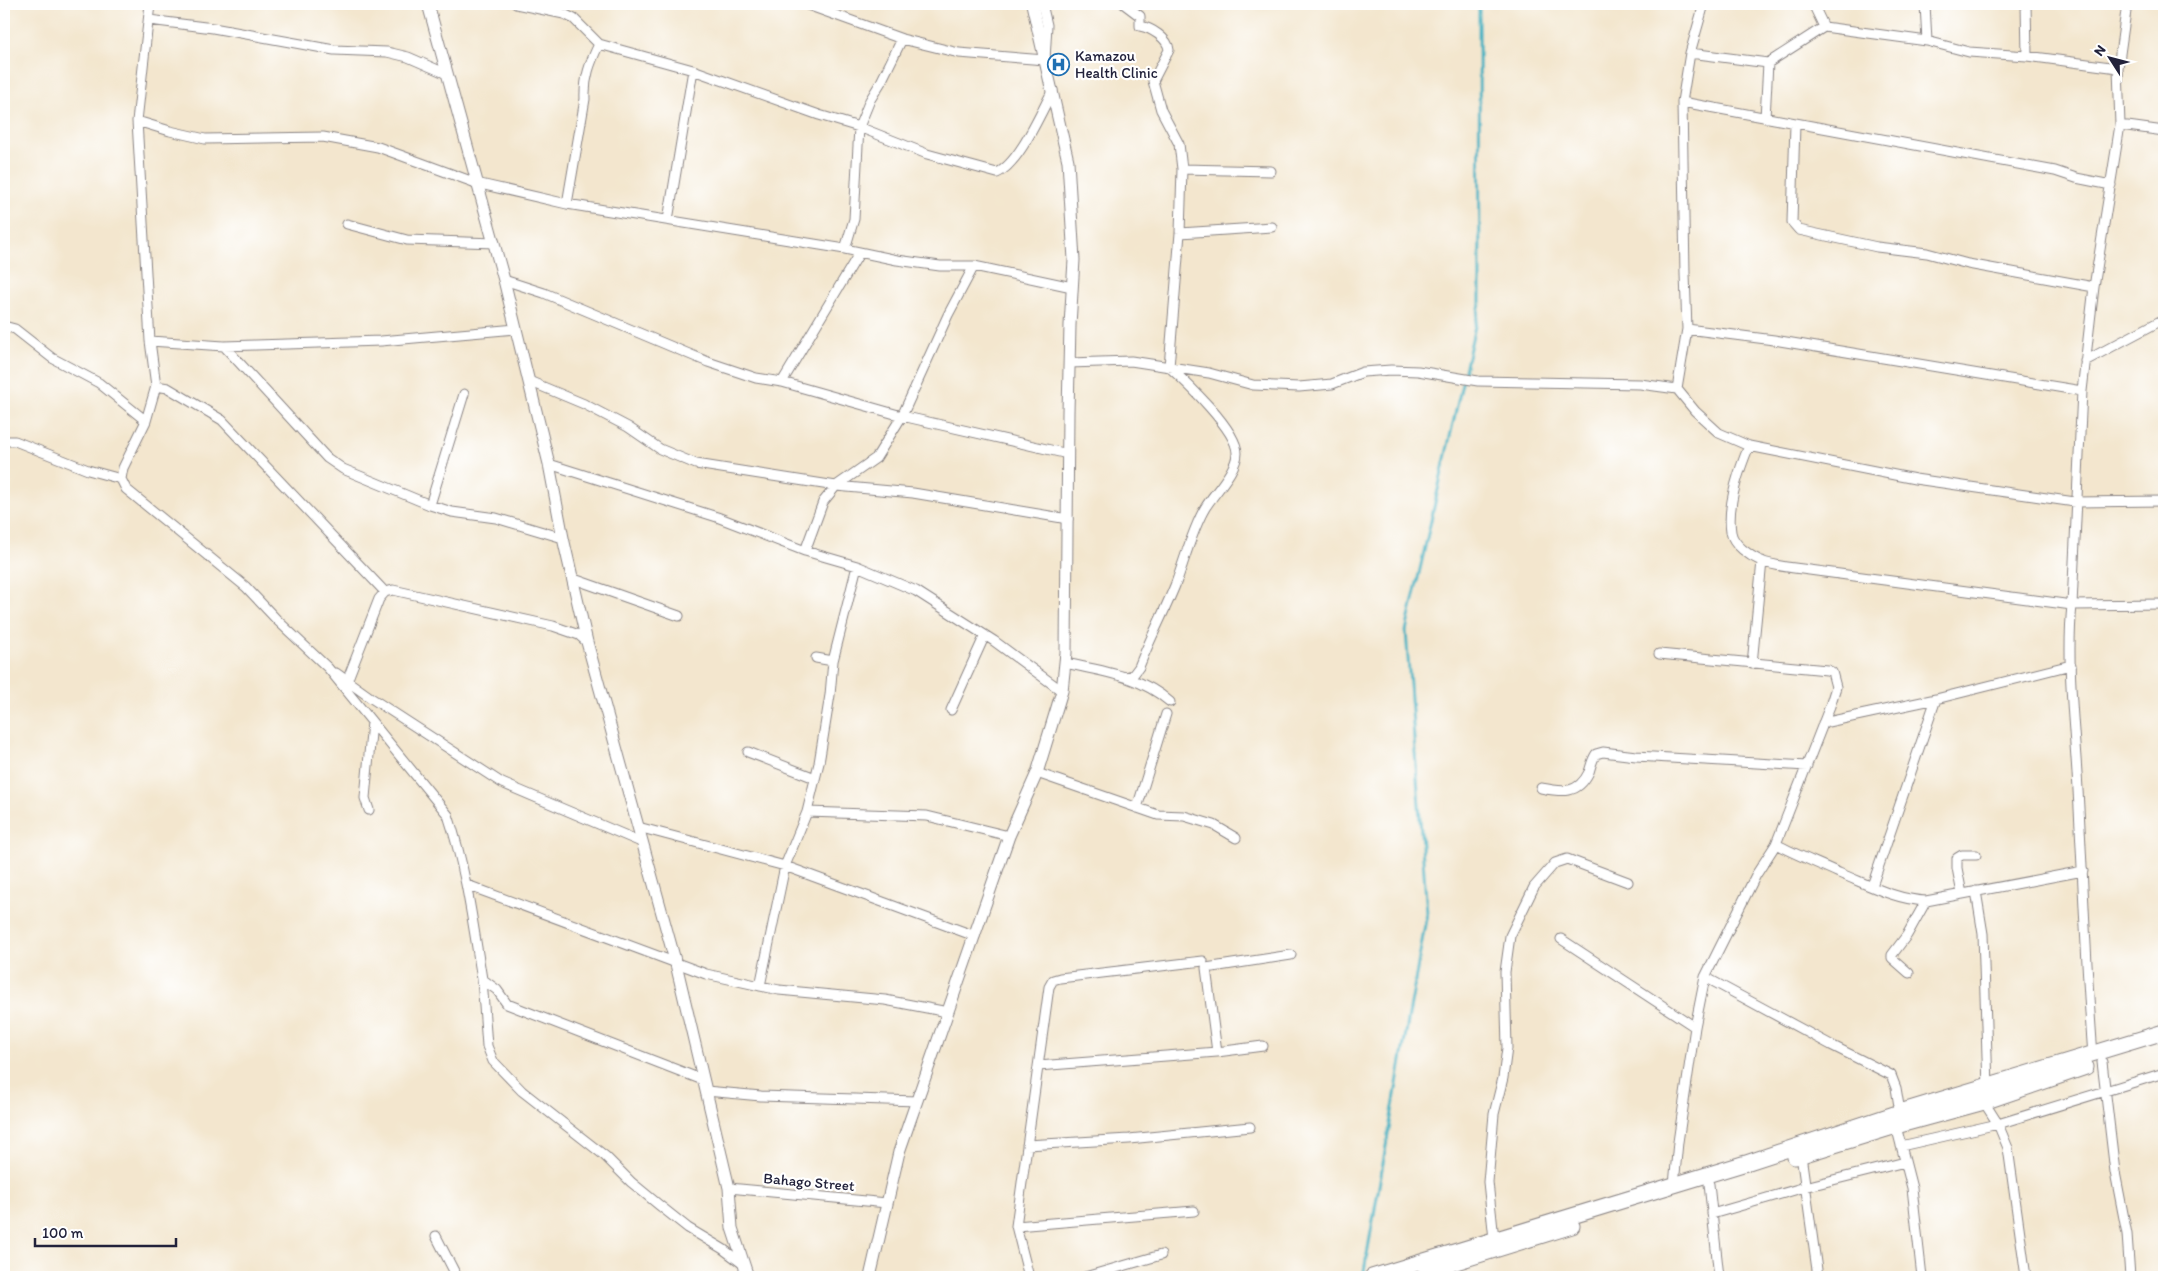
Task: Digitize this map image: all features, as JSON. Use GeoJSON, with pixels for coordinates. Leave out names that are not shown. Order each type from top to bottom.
{"type":"FeatureCollection","features":[{"type":"Feature","properties":{"kind":"main road"},"geometry":{"type":"LineString","coordinates":[[1372,1277],[1898,1119],[1984,1102],[2164,1032]]}},
{"type":"Feature","properties":{"kind":"main road"},"geometry":{"type":"LineString","coordinates":[[1406,1277],[1440,1272],[1801,1155],[1988,1087],[2164,1043]]}},
{"type":"Feature","properties":{"kind":"street"},"geometry":{"type":"LineString","coordinates":[[150,4],[138,121],[150,342],[156,386],[146,421],[122,468],[121,479],[126,490],[246,587],[277,620],[328,668],[448,815],[467,885],[482,979],[487,1046],[494,1062],[522,1091],[605,1156],[631,1182],[660,1206],[688,1228],[723,1248],[743,1264]]}},
{"type":"Feature","properties":{"kind":"street"},"geometry":{"type":"LineString","coordinates":[[428,4],[476,183],[495,243],[549,464],[563,538],[587,642],[676,964],[729,1188],[732,1228],[748,1277]]}},
{"type":"Feature","properties":{"kind":"street"},"geometry":{"type":"LineString","coordinates":[[516,4],[564,14],[574,19],[599,44],[693,70],[819,115],[859,127],[927,154],[997,173],[1005,170],[1016,158],[1053,90]]}},
{"type":"Feature","properties":{"kind":"street"},"geometry":{"type":"LineString","coordinates":[[805,4],[902,39],[959,53],[1045,60]]}},
{"type":"Feature","properties":{"kind":"street"},"geometry":{"type":"LineString","coordinates":[[870,1277],[899,1152],[1009,836],[1037,773],[1062,691],[1065,663],[1069,363],[1074,260],[1068,161],[1032,4]]}},
{"type":"Feature","properties":{"kind":"street"},"geometry":{"type":"LineString","coordinates":[[1042,4],[1047,25],[1045,60]]}},
{"type":"Feature","properties":{"kind":"street"},"geometry":{"type":"LineString","coordinates":[[1124,4],[1140,16],[1140,26],[1147,27],[1166,42],[1169,50],[1153,80],[1162,110],[1179,144],[1182,170],[1180,233],[1169,367]]}},
{"type":"Feature","properties":{"kind":"street"},"geometry":{"type":"LineString","coordinates":[[1677,389],[1688,329],[1684,274],[1682,102],[1690,53],[1704,4]]}},
{"type":"Feature","properties":{"kind":"street"},"geometry":{"type":"LineString","coordinates":[[1813,4],[1824,27]]}},
{"type":"Feature","properties":{"kind":"street"},"geometry":{"type":"LineString","coordinates":[[1925,4],[1927,41]]}},
{"type":"Feature","properties":{"kind":"street"},"geometry":{"type":"LineString","coordinates":[[2026,4],[2027,56]]}},
{"type":"Feature","properties":{"kind":"street"},"geometry":{"type":"LineString","coordinates":[[2127,4],[2118,68],[2120,126],[2094,287],[2082,391],[2075,502],[2071,665],[2083,872],[2086,965],[2115,1172],[2127,1234],[2130,1277]]}},
{"type":"Feature","properties":{"kind":"street"},"geometry":{"type":"LineString","coordinates":[[149,20],[213,28],[334,50],[387,52],[408,56],[447,74]]}},
{"type":"Feature","properties":{"kind":"street"},"geometry":{"type":"LineString","coordinates":[[1690,53],[1768,64],[1824,27],[1927,41],[1970,52],[2027,56],[2118,68]]}},
{"type":"Feature","properties":{"kind":"street"},"geometry":{"type":"LineString","coordinates":[[845,249],[854,219],[859,127],[870,100],[902,39]]}},
{"type":"Feature","properties":{"kind":"street"},"geometry":{"type":"LineString","coordinates":[[567,204],[585,98],[584,84],[588,69],[599,44]]}},
{"type":"Feature","properties":{"kind":"street"},"geometry":{"type":"LineString","coordinates":[[1765,118],[1768,64]]}},
{"type":"Feature","properties":{"kind":"street"},"geometry":{"type":"LineString","coordinates":[[668,220],[693,70]]}},
{"type":"Feature","properties":{"kind":"street"},"geometry":{"type":"LineString","coordinates":[[1682,102],[2055,171],[2076,178],[2110,185]]}},
{"type":"Feature","properties":{"kind":"street"},"geometry":{"type":"LineString","coordinates":[[138,121],[170,131],[205,138],[323,137],[378,147],[476,183],[567,204],[845,249],[897,260],[940,266],[974,266],[1072,288]]}},
{"type":"Feature","properties":{"kind":"street"},"geometry":{"type":"LineString","coordinates":[[1795,124],[1792,222],[1794,228],[1877,247],[1918,251],[1968,264],[2094,287]]}},
{"type":"Feature","properties":{"kind":"street"},"geometry":{"type":"LineString","coordinates":[[2120,126],[2164,131]]}},
{"type":"Feature","properties":{"kind":"street"},"geometry":{"type":"LineString","coordinates":[[1182,170],[1271,172]]}},
{"type":"Feature","properties":{"kind":"street"},"geometry":{"type":"LineString","coordinates":[[347,224],[407,240],[495,243]]}},
{"type":"Feature","properties":{"kind":"street"},"geometry":{"type":"LineString","coordinates":[[1180,233],[1272,227]]}},
{"type":"Feature","properties":{"kind":"street"},"geometry":{"type":"LineString","coordinates":[[782,382],[860,252]]}},
{"type":"Feature","properties":{"kind":"street"},"geometry":{"type":"LineString","coordinates":[[805,551],[823,502],[836,486],[876,458],[902,416],[931,350],[974,266]]}},
{"type":"Feature","properties":{"kind":"street"},"geometry":{"type":"LineString","coordinates":[[504,280],[544,293],[708,362],[756,378],[782,382],[902,416],[1068,454]]}},
{"type":"Feature","properties":{"kind":"street"},"geometry":{"type":"LineString","coordinates":[[2085,361],[2164,319]]}},
{"type":"Feature","properties":{"kind":"street"},"geometry":{"type":"LineString","coordinates":[[4,326],[15,329],[52,358],[99,383],[146,421]]}},
{"type":"Feature","properties":{"kind":"street"},"geometry":{"type":"LineString","coordinates":[[150,342],[224,346],[381,342],[516,329]]}},
{"type":"Feature","properties":{"kind":"street"},"geometry":{"type":"LineString","coordinates":[[1688,329],[1774,340],[2082,391]]}},
{"type":"Feature","properties":{"kind":"street"},"geometry":{"type":"LineString","coordinates":[[224,346],[336,466],[430,505],[452,512],[496,518],[563,538]]}},
{"type":"Feature","properties":{"kind":"street"},"geometry":{"type":"LineString","coordinates":[[1069,363],[1130,361],[1209,373],[1253,385],[1298,387],[1332,384],[1363,372],[1391,370],[1478,381],[1640,384],[1677,389],[1695,412],[1719,433],[1749,446],[1915,479],[2075,502],[2164,501]]}},
{"type":"Feature","properties":{"kind":"street"},"geometry":{"type":"LineString","coordinates":[[1125,677],[1133,675],[1139,667],[1175,586],[1204,509],[1235,464],[1237,452],[1235,441],[1224,424],[1190,386],[1169,367]]}},
{"type":"Feature","properties":{"kind":"street"},"geometry":{"type":"LineString","coordinates":[[529,381],[584,404],[628,427],[660,449],[696,464],[836,486],[913,493],[1068,519]]}},
{"type":"Feature","properties":{"kind":"street"},"geometry":{"type":"LineString","coordinates":[[156,386],[168,388],[222,420],[385,592]]}},
{"type":"Feature","properties":{"kind":"street"},"geometry":{"type":"LineString","coordinates":[[430,505],[464,394]]}},
{"type":"Feature","properties":{"kind":"street"},"geometry":{"type":"LineString","coordinates":[[4,440],[15,441],[88,470],[121,479]]}},
{"type":"Feature","properties":{"kind":"street"},"geometry":{"type":"LineString","coordinates":[[1749,446],[1738,474],[1732,506],[1731,533],[1736,543],[1762,562],[2072,604],[2164,604]]}},
{"type":"Feature","properties":{"kind":"street"},"geometry":{"type":"LineString","coordinates":[[549,464],[717,516],[805,551],[857,566],[916,591],[985,635],[1062,691]]}},
{"type":"Feature","properties":{"kind":"street"},"geometry":{"type":"LineString","coordinates":[[1752,664],[1762,562]]}},
{"type":"Feature","properties":{"kind":"street"},"geometry":{"type":"LineString","coordinates":[[760,986],[785,866],[807,812],[815,778],[830,694],[832,661],[857,566]]}},
{"type":"Feature","properties":{"kind":"street"},"geometry":{"type":"LineString","coordinates":[[574,579],[679,616]]}},
{"type":"Feature","properties":{"kind":"street"},"geometry":{"type":"LineString","coordinates":[[347,680],[379,599],[385,592],[393,590],[553,626],[579,635],[587,642]]}},
{"type":"Feature","properties":{"kind":"street"},"geometry":{"type":"LineString","coordinates":[[951,710],[985,635]]}},
{"type":"Feature","properties":{"kind":"street"},"geometry":{"type":"LineString","coordinates":[[1659,654],[1827,670],[1832,672],[1836,687],[1776,844],[1752,883],[1705,976],[1695,1027],[1678,1142],[1674,1185]]}},
{"type":"Feature","properties":{"kind":"street"},"geometry":{"type":"LineString","coordinates":[[816,658],[832,661]]}},
{"type":"Feature","properties":{"kind":"street"},"geometry":{"type":"LineString","coordinates":[[1065,663],[1125,677],[1157,690],[1170,702]]}},
{"type":"Feature","properties":{"kind":"street"},"geometry":{"type":"LineString","coordinates":[[1823,723],[1936,699],[2071,665]]}},
{"type":"Feature","properties":{"kind":"street"},"geometry":{"type":"LineString","coordinates":[[328,668],[502,783],[641,842]]}},
{"type":"Feature","properties":{"kind":"street"},"geometry":{"type":"LineString","coordinates":[[1872,886],[1936,699]]}},
{"type":"Feature","properties":{"kind":"street"},"geometry":{"type":"LineString","coordinates":[[1137,808],[1166,714]]}},
{"type":"Feature","properties":{"kind":"street"},"geometry":{"type":"LineString","coordinates":[[369,810],[365,798],[372,722]]}},
{"type":"Feature","properties":{"kind":"street"},"geometry":{"type":"LineString","coordinates":[[748,752],[815,778]]}},
{"type":"Feature","properties":{"kind":"street"},"geometry":{"type":"LineString","coordinates":[[1541,788],[1560,792],[1571,791],[1576,788],[1589,772],[1596,754],[1603,752],[1636,756],[1807,766]]}},
{"type":"Feature","properties":{"kind":"street"},"geometry":{"type":"LineString","coordinates":[[1037,773],[1158,815],[1184,816],[1214,824],[1236,838]]}},
{"type":"Feature","properties":{"kind":"street"},"geometry":{"type":"LineString","coordinates":[[807,812],[927,816],[1009,836]]}},
{"type":"Feature","properties":{"kind":"street"},"geometry":{"type":"LineString","coordinates":[[638,827],[785,866],[974,936]]}},
{"type":"Feature","properties":{"kind":"street"},"geometry":{"type":"LineString","coordinates":[[1776,844],[1872,886],[1910,900],[1926,902],[2083,872]]}},
{"type":"Feature","properties":{"kind":"street"},"geometry":{"type":"LineString","coordinates":[[1962,894],[1957,858],[1962,855],[1976,855]]}},
{"type":"Feature","properties":{"kind":"street"},"geometry":{"type":"LineString","coordinates":[[1494,1239],[1488,1182],[1494,1114],[1504,1078],[1507,1048],[1505,972],[1510,936],[1534,887],[1555,863],[1567,860],[1628,882]]}},
{"type":"Feature","properties":{"kind":"street"},"geometry":{"type":"LineString","coordinates":[[467,885],[706,974],[779,990],[885,1000],[948,1012]]}},
{"type":"Feature","properties":{"kind":"street"},"geometry":{"type":"LineString","coordinates":[[1976,891],[1983,934],[1988,1087]]}},
{"type":"Feature","properties":{"kind":"street"},"geometry":{"type":"LineString","coordinates":[[1909,973],[1892,958],[1892,955],[1912,928],[1926,902]]}},
{"type":"Feature","properties":{"kind":"street"},"geometry":{"type":"LineString","coordinates":[[1561,939],[1695,1027]]}},
{"type":"Feature","properties":{"kind":"street"},"geometry":{"type":"LineString","coordinates":[[1217,1052],[1206,968],[1291,955]]}},
{"type":"Feature","properties":{"kind":"street"},"geometry":{"type":"LineString","coordinates":[[1029,1277],[1016,1226],[1049,987],[1053,980],[1060,978],[1203,961]]}},
{"type":"Feature","properties":{"kind":"street"},"geometry":{"type":"LineString","coordinates":[[1705,976],[1831,1045],[1891,1075],[1896,1088],[1901,1146],[1912,1188],[1922,1277]]}},
{"type":"Feature","properties":{"kind":"street"},"geometry":{"type":"LineString","coordinates":[[482,979],[497,990],[508,1004],[704,1085],[761,1096],[917,1101]]}},
{"type":"Feature","properties":{"kind":"street"},"geometry":{"type":"LineString","coordinates":[[1038,1066],[1217,1052],[1263,1046]]}},
{"type":"Feature","properties":{"kind":"street"},"geometry":{"type":"LineString","coordinates":[[1901,1146],[1998,1124],[2105,1090],[2164,1074]]}},
{"type":"Feature","properties":{"kind":"street"},"geometry":{"type":"LineString","coordinates":[[1984,1102],[1998,1124],[2008,1148],[2026,1277]]}},
{"type":"Feature","properties":{"kind":"street"},"geometry":{"type":"LineString","coordinates":[[1027,1145],[1129,1139],[1250,1127]]}},
{"type":"Feature","properties":{"kind":"street"},"geometry":{"type":"LineString","coordinates":[[1801,1155],[1818,1277]]}},
{"type":"Feature","properties":{"kind":"street"},"geometry":{"type":"LineString","coordinates":[[1712,1214],[1805,1187],[1905,1162]]}},
{"type":"Feature","properties":{"kind":"street"},"geometry":{"type":"LineString","coordinates":[[1709,1184],[1719,1277]]}},
{"type":"Feature","properties":{"kind":"street","name":"Bahago Street"},"geometry":{"type":"LineString","coordinates":[[729,1188],[887,1203]]}},
{"type":"Feature","properties":{"kind":"street"},"geometry":{"type":"LineString","coordinates":[[1016,1226],[1194,1211]]}},
{"type":"Feature","properties":{"kind":"street"},"geometry":{"type":"LineString","coordinates":[[436,1236],[457,1277]]}},
{"type":"Feature","properties":{"kind":"street"},"geometry":{"type":"LineString","coordinates":[[1085,1277],[1161,1255]]}},
{"type":"Feature","properties":{"kind":"waterway"},"geometry":{"type":"LineString","coordinates":[[1363,1277],[1427,913],[1406,631],[1480,304],[1479,4]]}},
{"type":"Feature","properties":{"kind":"place","name":"Kamazou Health Clinic"},"geometry":{"type":"Point","coordinates":[1059,65]}}]}
